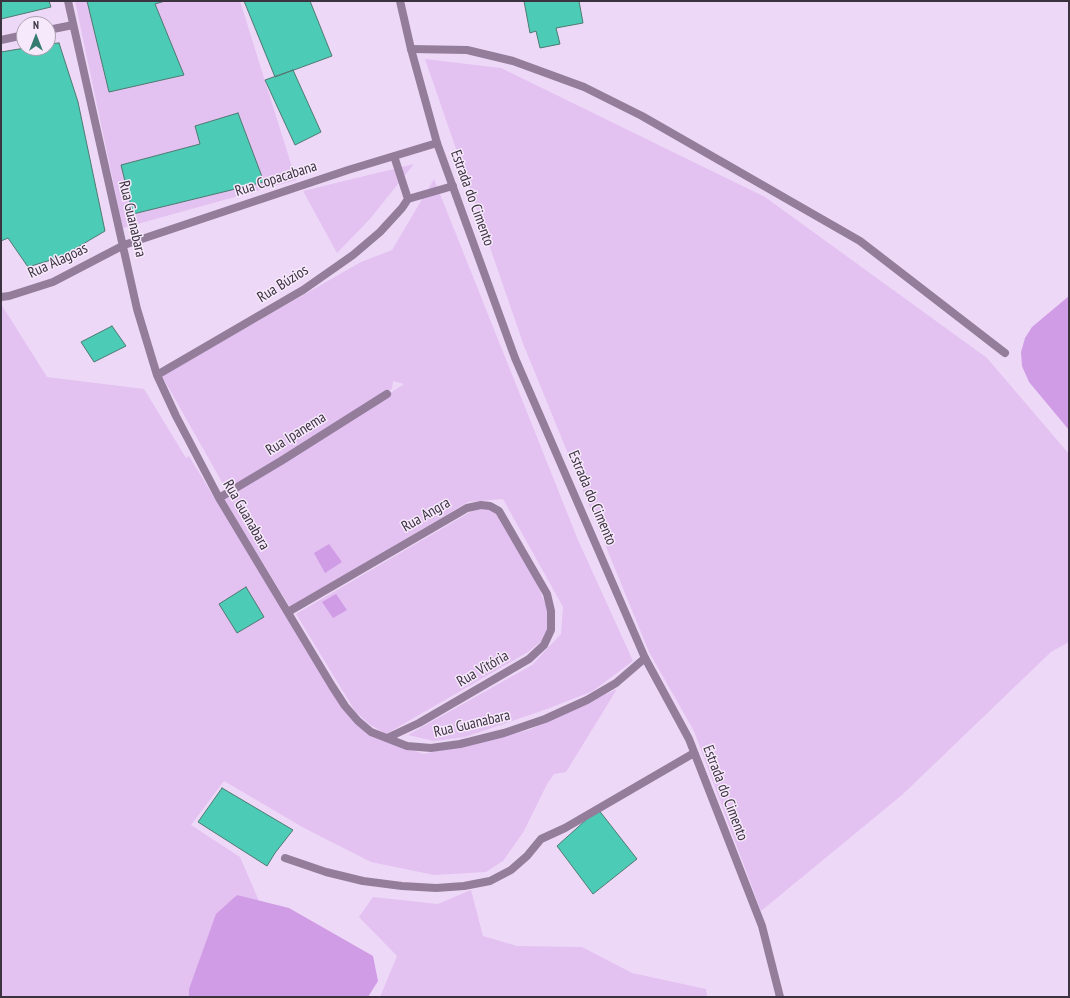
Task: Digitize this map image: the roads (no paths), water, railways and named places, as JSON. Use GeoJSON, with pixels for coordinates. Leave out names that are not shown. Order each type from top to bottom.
{"type":"FeatureCollection","features":[{"type":"Feature","properties":{"kind":"street","name":"Rua Guanabara"},"geometry":{"type":"LineString","coordinates":[[68,1],[138,309],[157,375],[176,416],[219,498],[345,706],[358,721],[371,732],[407,746],[431,748],[460,744],[504,733],[545,719],[586,700],[616,683],[645,658]]}},
{"type":"Feature","properties":{"kind":"street","name":"Estrada do Cimento"},"geometry":{"type":"LineString","coordinates":[[400,1],[411,49],[437,143],[515,358],[645,658],[689,739],[762,926],[780,997]]}},
{"type":"Feature","properties":{"kind":"street"},"geometry":{"type":"LineString","coordinates":[[56,28],[73,25]]}},
{"type":"Feature","properties":{"kind":"street"},"geometry":{"type":"LineString","coordinates":[[1,40],[16,37]]}},
{"type":"Feature","properties":{"kind":"street"},"geometry":{"type":"LineString","coordinates":[[411,49],[466,50],[513,61],[584,87],[636,113],[860,241],[1005,353]]}},
{"type":"Feature","properties":{"kind":"street","name":"Rua Copacabana"},"geometry":{"type":"LineString","coordinates":[[124,245],[333,175],[437,143]]}},
{"type":"Feature","properties":{"kind":"street"},"geometry":{"type":"LineString","coordinates":[[394,156],[408,198],[453,186]]}},
{"type":"Feature","properties":{"kind":"street","name":"Rua Búzios"},"geometry":{"type":"LineString","coordinates":[[157,375],[303,290],[341,264],[380,232],[402,208],[408,198]]}},
{"type":"Feature","properties":{"kind":"street","name":"Rua Alagoas"},"geometry":{"type":"LineString","coordinates":[[1,297],[9,296],[53,282],[124,245]]}},
{"type":"Feature","properties":{"kind":"street","name":"Rua Ipanema"},"geometry":{"type":"LineString","coordinates":[[219,498],[388,394]]}},
{"type":"Feature","properties":{"kind":"street","name":"Rua Angra"},"geometry":{"type":"LineString","coordinates":[[288,612],[466,508],[481,505],[490,506],[499,511],[547,594]]}},
{"type":"Feature","properties":{"kind":"street","name":"Rua Vitória"},"geometry":{"type":"LineString","coordinates":[[387,738],[419,722],[529,658],[544,645],[551,630],[552,612],[547,594]]}},
{"type":"Feature","properties":{"kind":"street"},"geometry":{"type":"LineString","coordinates":[[285,858],[326,872],[363,881],[402,886],[436,888],[464,886],[490,881],[511,870],[527,856],[541,839],[564,828],[694,753]]}}]}
